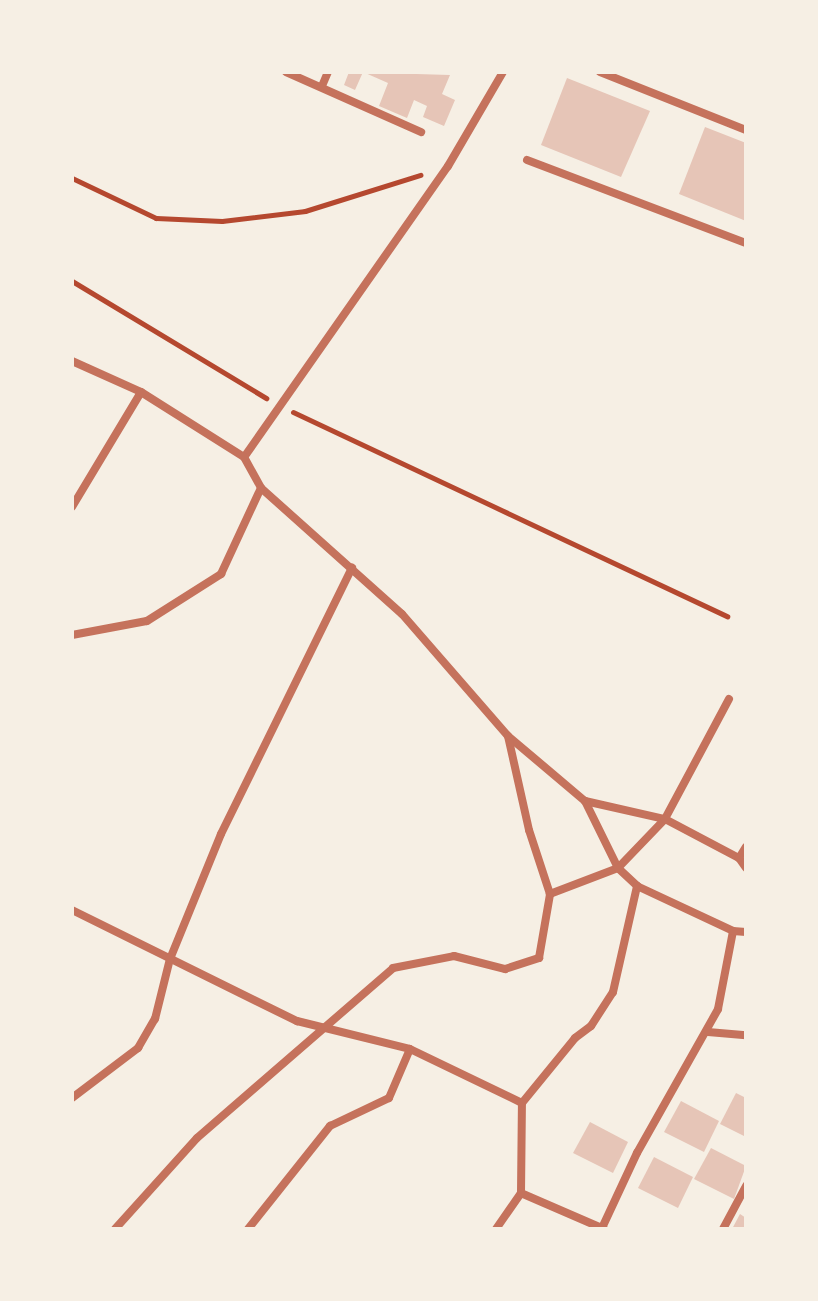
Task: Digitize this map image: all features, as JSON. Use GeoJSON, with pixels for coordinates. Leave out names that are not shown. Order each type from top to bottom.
{"type":"FeatureCollection","features":[{"type":"Feature","properties":{"kind":"street"},"geometry":{"type":"LineString","coordinates":[[286,72],[421,132]]}},
{"type":"Feature","properties":{"kind":"street"},"geometry":{"type":"LineString","coordinates":[[322,86],[328,72]]}},
{"type":"Feature","properties":{"kind":"street"},"geometry":{"type":"LineString","coordinates":[[244,457],[448,166],[503,72]]}},
{"type":"Feature","properties":{"kind":"street"},"geometry":{"type":"LineString","coordinates":[[600,72],[746,130]]}},
{"type":"Feature","properties":{"kind":"street"},"geometry":{"type":"LineString","coordinates":[[527,160],[746,243]]}},
{"type":"Feature","properties":{"kind":"street"},"geometry":{"type":"LineString","coordinates":[[72,361],[141,392],[244,457],[261,488],[352,568],[422,636],[508,736],[585,801],[618,868],[637,886],[733,931],[746,932]]}},
{"type":"Feature","properties":{"kind":"street"},"geometry":{"type":"LineString","coordinates":[[72,507],[141,392]]}},
{"type":"Feature","properties":{"kind":"street"},"geometry":{"type":"LineString","coordinates":[[72,635],[147,621],[221,574],[261,488]]}},
{"type":"Feature","properties":{"kind":"street"},"geometry":{"type":"LineString","coordinates":[[72,1098],[138,1048],[155,1019],[170,959],[221,834],[352,568]]}},
{"type":"Feature","properties":{"kind":"street"},"geometry":{"type":"LineString","coordinates":[[550,894],[618,868],[665,819],[729,699]]}},
{"type":"Feature","properties":{"kind":"street"},"geometry":{"type":"LineString","coordinates":[[115,1229],[197,1138],[327,1028],[355,997],[393,968],[454,956],[505,969],[539,958],[550,894],[529,830],[508,736]]}},
{"type":"Feature","properties":{"kind":"street"},"geometry":{"type":"LineString","coordinates":[[585,801],[665,819],[739,858],[746,868]]}},
{"type":"Feature","properties":{"kind":"street"},"geometry":{"type":"LineString","coordinates":[[739,858],[746,847]]}},
{"type":"Feature","properties":{"kind":"street"},"geometry":{"type":"LineString","coordinates":[[496,1229],[521,1193],[522,1103],[575,1038],[591,1026],[613,992],[637,886]]}},
{"type":"Feature","properties":{"kind":"street"},"geometry":{"type":"LineString","coordinates":[[72,910],[297,1021],[410,1049],[522,1103]]}},
{"type":"Feature","properties":{"kind":"street"},"geometry":{"type":"LineString","coordinates":[[521,1193],[603,1229],[637,1153],[708,1032],[729,968],[733,931]]}},
{"type":"Feature","properties":{"kind":"street"},"geometry":{"type":"LineString","coordinates":[[708,1032],[746,1035]]}},
{"type":"Feature","properties":{"kind":"street"},"geometry":{"type":"LineString","coordinates":[[248,1229],[330,1126],[389,1098],[410,1049]]}},
{"type":"Feature","properties":{"kind":"street"},"geometry":{"type":"LineString","coordinates":[[723,1229],[746,1186]]}},
{"type":"Feature","properties":{"kind":"path"},"geometry":{"type":"LineString","coordinates":[[72,178],[156,218],[222,221],[305,211],[448,166]]}},
{"type":"Feature","properties":{"kind":"path"},"geometry":{"type":"LineString","coordinates":[[72,281],[278,405],[727,616]]}},
{"type":"Feature","properties":{"kind":"building"},"geometry":{"type":"Polygon","coordinates":[[[349,72],[363,72],[355,90],[344,85],[349,72]]]}},
{"type":"Feature","properties":{"kind":"building"},"geometry":{"type":"Polygon","coordinates":[[[364,72],[450,75],[442,94],[455,100],[444,126],[423,117],[427,106],[414,100],[407,118],[379,106],[388,83],[364,72]]]}},
{"type":"Feature","properties":{"kind":"building"},"geometry":{"type":"Polygon","coordinates":[[[567,78],[650,111],[621,177],[541,145],[567,78]]]}},
{"type":"Feature","properties":{"kind":"building"},"geometry":{"type":"Polygon","coordinates":[[[705,127],[746,143],[746,221],[679,194],[705,127]]]}},
{"type":"Feature","properties":{"kind":"building"},"geometry":{"type":"Polygon","coordinates":[[[736,1093],[746,1098],[746,1137],[720,1124],[736,1093]]]}},
{"type":"Feature","properties":{"kind":"building"},"geometry":{"type":"Polygon","coordinates":[[[681,1101],[719,1121],[704,1152],[664,1132],[681,1101]]]}},
{"type":"Feature","properties":{"kind":"building"},"geometry":{"type":"Polygon","coordinates":[[[590,1122],[628,1142],[613,1173],[573,1153],[590,1122]]]}},
{"type":"Feature","properties":{"kind":"building"},"geometry":{"type":"Polygon","coordinates":[[[711,1148],[746,1166],[734,1199],[694,1179],[711,1148]]]}},
{"type":"Feature","properties":{"kind":"building"},"geometry":{"type":"Polygon","coordinates":[[[654,1157],[693,1177],[678,1208],[638,1188],[654,1157]]]}},
{"type":"Feature","properties":{"kind":"building"},"geometry":{"type":"Polygon","coordinates":[[[740,1214],[746,1218],[746,1229],[732,1229],[740,1214]]]}}]}
